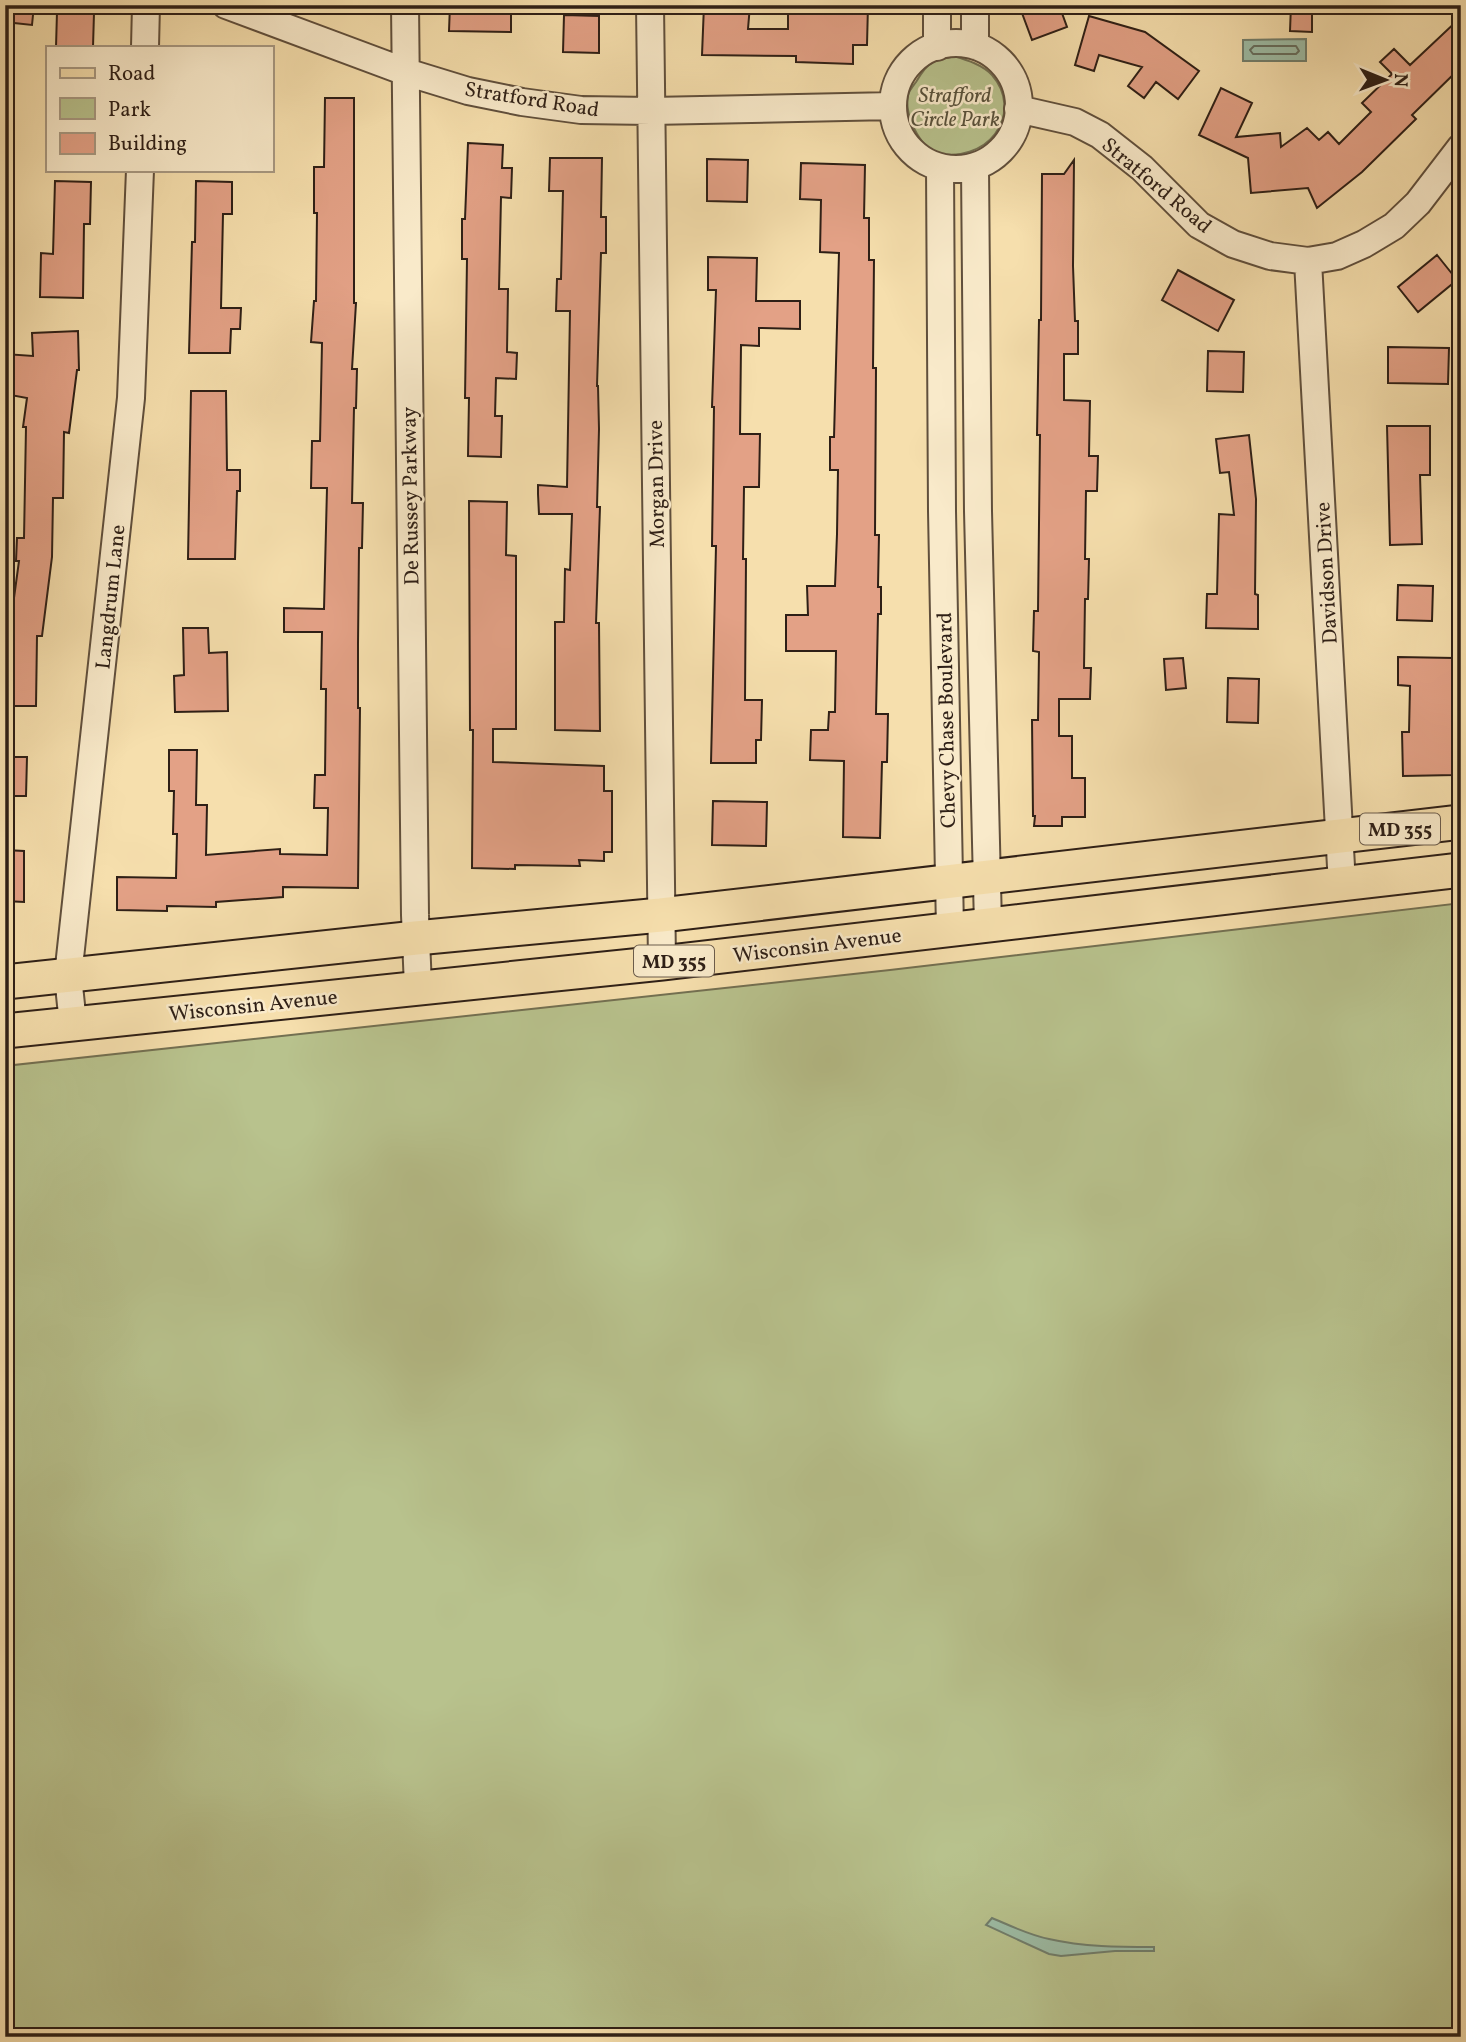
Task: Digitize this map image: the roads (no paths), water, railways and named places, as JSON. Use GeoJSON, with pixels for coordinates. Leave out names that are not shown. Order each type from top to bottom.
{"type":"FeatureCollection","features":[{"type":"Feature","properties":{"kind":"main road","name":"MD 355"},"geometry":{"type":"LineString","coordinates":[[5,982],[661,915],[1461,822]]}},
{"type":"Feature","properties":{"kind":"main road","name":"Wisconsin Avenue"},"geometry":{"type":"LineString","coordinates":[[5,1031],[662,963],[1461,870]]}},
{"type":"Feature","properties":{"kind":"street"},"geometry":{"type":"LineString","coordinates":[[145,46],[146,5]]}},
{"type":"Feature","properties":{"kind":"street","name":"Stratford Road"},"geometry":{"type":"LineString","coordinates":[[226,5],[406,72],[468,91],[522,102],[581,110],[651,111],[893,106]]}},
{"type":"Feature","properties":{"kind":"street","name":"De Russey Parkway"},"geometry":{"type":"LineString","coordinates":[[405,5],[418,987]]}},
{"type":"Feature","properties":{"kind":"street","name":"Morgan Drive"},"geometry":{"type":"LineString","coordinates":[[650,5],[662,963]]}},
{"type":"Feature","properties":{"kind":"street"},"geometry":{"type":"LineString","coordinates":[[937,5],[937,47]]}},
{"type":"Feature","properties":{"kind":"street"},"geometry":{"type":"LineString","coordinates":[[975,5],[975,46]]}},
{"type":"Feature","properties":{"kind":"street"},"geometry":{"type":"LineString","coordinates":[[961,43],[975,46],[995,56],[1008,69],[1016,86],[1018,120],[1012,136],[989,160],[975,167],[957,170],[940,167],[924,161],[911,150],[902,137],[895,122],[893,106],[897,85],[908,66],[924,52],[961,43]]}},
{"type":"Feature","properties":{"kind":"street","name":"Stratford Road"},"geometry":{"type":"LineString","coordinates":[[1018,109],[1075,122],[1100,135],[1142,168],[1199,225],[1233,244],[1270,256],[1308,261],[1337,256],[1394,226],[1418,203],[1461,147]]}},
{"type":"Feature","properties":{"kind":"street","name":"Chevy Chase Boulevard"},"geometry":{"type":"LineString","coordinates":[[940,167],[942,511],[950,929]]}},
{"type":"Feature","properties":{"kind":"street","name":"Chevy Chase Boulevard"},"geometry":{"type":"LineString","coordinates":[[975,167],[978,511],[988,925]]}},
{"type":"Feature","properties":{"kind":"street","name":"Langdrum Lane"},"geometry":{"type":"LineString","coordinates":[[73,1024],[68,976],[131,398],[140,172]]}},
{"type":"Feature","properties":{"kind":"street","name":"Davidson Drive"},"geometry":{"type":"LineString","coordinates":[[1308,261],[1342,885]]}},
{"type":"Feature","properties":{"kind":"street"},"geometry":{"type":"LineString","coordinates":[[942,511],[978,511]]}},
{"type":"Feature","properties":{"kind":"water"},"geometry":{"type":"Polygon","coordinates":[[[1306,39],[1306,61],[1243,61],[1243,40],[1306,39]]]}},
{"type":"Feature","properties":{"kind":"water"},"geometry":{"type":"Polygon","coordinates":[[[992,1918],[1027,1933],[1062,1942],[1115,1947],[1154,1947],[1154,1951],[1061,1956],[1049,1954],[986,1925],[992,1918]]]}},
{"type":"Feature","properties":{"kind":"park label","name":"Strafford Circle Park"},"geometry":{"type":"Point","coordinates":[955,107]}}]}
